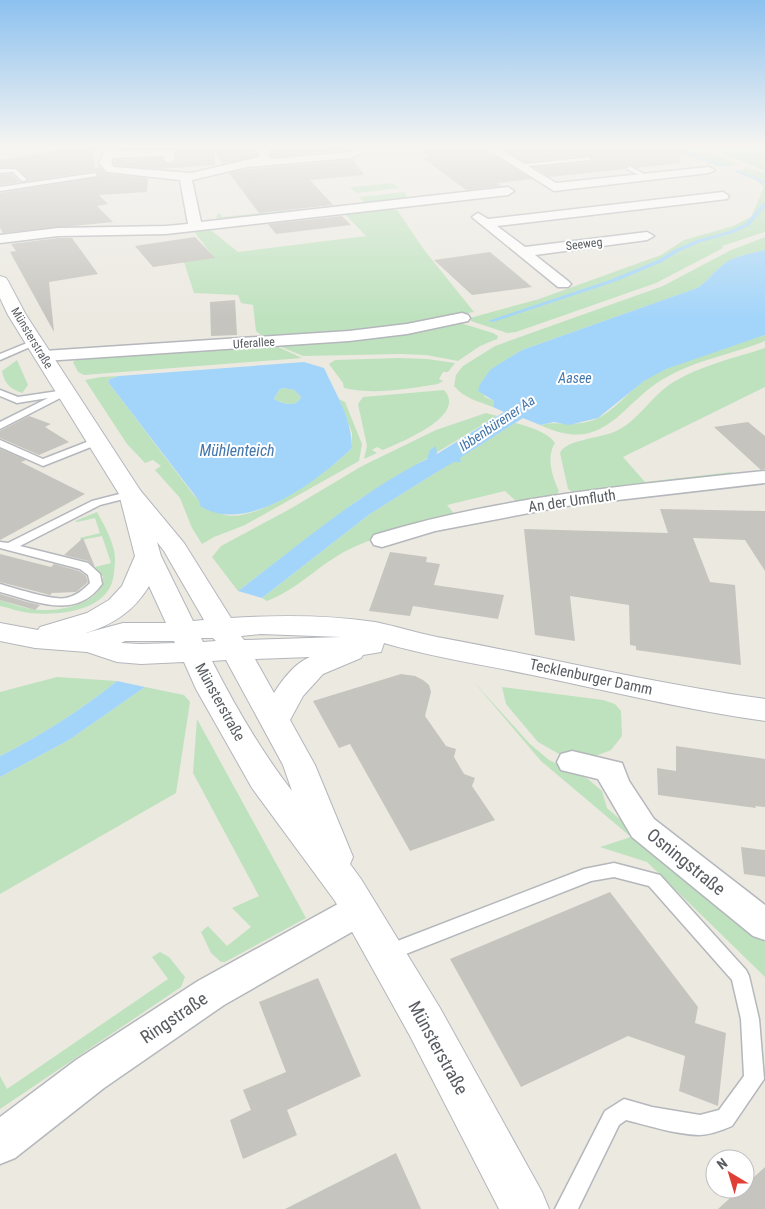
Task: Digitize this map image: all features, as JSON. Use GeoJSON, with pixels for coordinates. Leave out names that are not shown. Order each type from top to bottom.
{"type":"FeatureCollection","features":[{"type":"Feature","properties":{"kind":"main road","name":"Münsterstraße"},"geometry":{"type":"LineString","coordinates":[[0,281],[65,393],[131,494],[175,548],[229,639],[299,765],[354,900]]}},
{"type":"Feature","properties":{"kind":"main road","name":"Münsterstraße"},"geometry":{"type":"LineString","coordinates":[[131,494],[148,556],[211,689],[264,779],[354,900],[426,1022],[525,1209]]}},
{"type":"Feature","properties":{"kind":"main road"},"geometry":{"type":"LineString","coordinates":[[35,639],[80,626],[114,608],[126,599],[134,588],[148,556]]}},
{"type":"Feature","properties":{"kind":"main road","name":"Tecklenburger Damm"},"geometry":{"type":"LineString","coordinates":[[229,639],[261,625],[329,626],[377,632],[417,643],[506,659],[722,704],[765,710]]}},
{"type":"Feature","properties":{"kind":"main road"},"geometry":{"type":"LineString","coordinates":[[0,632],[35,639],[90,643],[117,652],[160,654],[188,641],[229,639]]}},
{"type":"Feature","properties":{"kind":"main road","name":"Tecklenburger Damm"},"geometry":{"type":"LineString","coordinates":[[229,639],[363,645],[417,643]]}},
{"type":"Feature","properties":{"kind":"main road"},"geometry":{"type":"LineString","coordinates":[[274,721],[292,689],[313,667],[363,645]]}},
{"type":"Feature","properties":{"kind":"street"},"geometry":{"type":"LineString","coordinates":[[192,203],[195,227]]}},
{"type":"Feature","properties":{"kind":"street"},"geometry":{"type":"LineString","coordinates":[[0,239],[58,232],[128,231],[195,227],[397,203]]}},
{"type":"Feature","properties":{"kind":"street"},"geometry":{"type":"LineString","coordinates":[[460,203],[563,284]]}},
{"type":"Feature","properties":{"kind":"street"},"geometry":{"type":"LineString","coordinates":[[485,223],[658,203]]}},
{"type":"Feature","properties":{"kind":"street","name":"Seeweg"},"geometry":{"type":"LineString","coordinates":[[522,252],[647,236]]}},
{"type":"Feature","properties":{"kind":"street","name":"Uferallee"},"geometry":{"type":"LineString","coordinates":[[39,350],[349,336],[407,329],[462,318]]}},
{"type":"Feature","properties":{"kind":"street","name":"An der Umfluth"},"geometry":{"type":"LineString","coordinates":[[382,540],[431,526],[566,500],[765,477]]}},
{"type":"Feature","properties":{"kind":"street","name":"Osningstraße"},"geometry":{"type":"LineString","coordinates":[[572,762],[611,771],[615,784],[642,828],[765,925]]}},
{"type":"Feature","properties":{"kind":"street","name":"Ringstraße"},"geometry":{"type":"LineString","coordinates":[[0,1143],[90,1074],[354,900]]}},
{"type":"Feature","properties":{"kind":"lane"},"geometry":{"type":"LineString","coordinates":[[0,357],[39,350]]}},
{"type":"Feature","properties":{"kind":"lane"},"geometry":{"type":"LineString","coordinates":[[0,393],[17,400],[65,393]]}},
{"type":"Feature","properties":{"kind":"lane"},"geometry":{"type":"LineString","coordinates":[[0,426],[65,393]]}},
{"type":"Feature","properties":{"kind":"lane"},"geometry":{"type":"LineString","coordinates":[[0,443],[43,463],[97,440]]}},
{"type":"Feature","properties":{"kind":"lane"},"geometry":{"type":"LineString","coordinates":[[5,546],[96,502],[131,494]]}},
{"type":"Feature","properties":{"kind":"lane"},"geometry":{"type":"LineString","coordinates":[[0,588],[60,603],[83,596],[96,584],[94,574],[84,566],[5,546]]}},
{"type":"Feature","properties":{"kind":"lane"},"geometry":{"type":"LineString","coordinates":[[386,954],[590,874],[614,870],[654,880],[740,976],[750,1019],[754,1079],[741,1099],[726,1119],[700,1125],[652,1117],[624,1109],[612,1118],[566,1209]]}},
{"type":"Feature","properties":{"kind":"green space"},"geometry":{"type":"Polygon","coordinates":[[[757,203],[765,203],[765,232],[722,246],[723,248],[656,283],[516,332],[507,333],[471,321],[470,318],[539,299],[661,255],[684,240],[733,226],[751,217],[757,203]]]}},
{"type":"Feature","properties":{"kind":"green space"},"geometry":{"type":"Polygon","coordinates":[[[334,207],[219,221],[216,216],[220,213],[222,217],[334,207]]]}},
{"type":"Feature","properties":{"kind":"green space"},"geometry":{"type":"Polygon","coordinates":[[[375,209],[397,210],[425,251],[474,312],[358,331],[274,337],[262,336],[256,331],[253,305],[241,303],[238,295],[194,293],[184,262],[214,258],[193,230],[208,228],[238,252],[366,236],[344,213],[375,209]]]}},
{"type":"Feature","properties":{"kind":"green space"},"geometry":{"type":"Polygon","coordinates":[[[765,237],[765,250],[728,261],[697,288],[522,350],[492,369],[480,384],[485,397],[494,401],[493,407],[467,397],[454,386],[456,375],[463,366],[495,346],[663,286],[731,250],[765,237]]]}},
{"type":"Feature","properties":{"kind":"green space"},"geometry":{"type":"Polygon","coordinates":[[[457,322],[493,333],[498,336],[497,339],[480,346],[458,361],[426,355],[401,354],[303,356],[279,346],[391,335],[457,322]]]}},
{"type":"Feature","properties":{"kind":"green space"},"geometry":{"type":"Polygon","coordinates":[[[765,335],[765,341],[689,366],[665,378],[649,389],[610,423],[596,431],[581,434],[562,433],[540,425],[554,423],[574,424],[596,419],[609,412],[638,385],[671,366],[765,335]]]}},
{"type":"Feature","properties":{"kind":"green space"},"geometry":{"type":"Polygon","coordinates":[[[274,345],[302,358],[84,375],[78,372],[73,362],[79,358],[274,345]]]}},
{"type":"Feature","properties":{"kind":"green space"},"geometry":{"type":"Polygon","coordinates":[[[765,348],[765,387],[623,457],[645,482],[732,472],[734,474],[574,493],[568,489],[560,453],[563,449],[576,442],[623,428],[664,388],[683,377],[705,367],[765,348]]]}},
{"type":"Feature","properties":{"kind":"green space"},"geometry":{"type":"Polygon","coordinates":[[[399,358],[455,363],[448,372],[443,372],[439,379],[443,381],[438,384],[379,391],[344,388],[343,383],[329,364],[335,360],[399,358]]]}},
{"type":"Feature","properties":{"kind":"green space"},"geometry":{"type":"Polygon","coordinates":[[[17,360],[28,385],[22,393],[8,385],[2,371],[17,360]]]}},
{"type":"Feature","properties":{"kind":"green space"},"geometry":{"type":"Polygon","coordinates":[[[119,376],[110,379],[108,382],[193,494],[208,507],[221,514],[239,515],[256,511],[274,503],[311,481],[352,448],[352,433],[339,399],[345,402],[362,444],[359,461],[245,525],[214,537],[202,544],[192,528],[180,498],[155,470],[161,466],[153,460],[145,463],[127,444],[85,380],[119,376]]]}},
{"type":"Feature","properties":{"kind":"green space"},"geometry":{"type":"Polygon","coordinates":[[[283,388],[294,390],[301,397],[293,404],[274,399],[279,390],[283,388]]]}},
{"type":"Feature","properties":{"kind":"green space"},"geometry":{"type":"Polygon","coordinates":[[[444,390],[449,400],[447,409],[440,418],[429,427],[403,441],[383,450],[377,447],[372,450],[377,453],[364,459],[367,446],[358,404],[363,397],[444,390]]]}},
{"type":"Feature","properties":{"kind":"green space"},"geometry":{"type":"Polygon","coordinates":[[[486,413],[497,416],[358,500],[238,591],[212,557],[221,546],[290,509],[362,466],[436,430],[486,413]]]}},
{"type":"Feature","properties":{"kind":"green space"},"geometry":{"type":"Polygon","coordinates":[[[515,423],[542,433],[555,443],[550,460],[552,473],[559,491],[556,495],[518,503],[505,491],[447,505],[456,516],[398,531],[356,546],[342,553],[287,591],[267,601],[262,598],[370,514],[515,423]]]}},
{"type":"Feature","properties":{"kind":"green space"},"geometry":{"type":"Polygon","coordinates":[[[97,512],[110,538],[115,556],[111,586],[104,596],[94,603],[69,612],[30,613],[0,606],[0,600],[31,609],[66,608],[83,602],[97,593],[102,586],[103,576],[98,573],[95,567],[111,563],[102,536],[81,540],[80,538],[100,533],[95,518],[75,521],[97,512]]]}},
{"type":"Feature","properties":{"kind":"green space"},"geometry":{"type":"Polygon","coordinates":[[[57,677],[117,681],[61,722],[0,756],[0,692],[57,677]]]}},
{"type":"Feature","properties":{"kind":"green space"},"geometry":{"type":"Polygon","coordinates":[[[473,681],[530,744],[549,760],[588,779],[602,791],[607,808],[647,843],[657,855],[765,942],[765,977],[647,862],[600,847],[631,837],[541,761],[473,681]]]}},
{"type":"Feature","properties":{"kind":"green space"},"geometry":{"type":"Polygon","coordinates":[[[145,687],[184,695],[190,702],[176,793],[0,894],[0,777],[69,740],[145,687]]]}},
{"type":"Feature","properties":{"kind":"green space"},"geometry":{"type":"Polygon","coordinates":[[[502,687],[603,700],[615,704],[621,711],[622,736],[611,750],[593,757],[566,758],[538,742],[506,704],[502,687]]]}},
{"type":"Feature","properties":{"kind":"green space"},"geometry":{"type":"Polygon","coordinates":[[[197,719],[306,918],[225,962],[221,962],[211,953],[201,932],[208,926],[227,946],[251,927],[232,908],[259,896],[193,773],[197,719]]]}},
{"type":"Feature","properties":{"kind":"green space"},"geometry":{"type":"Polygon","coordinates":[[[160,952],[169,957],[185,977],[181,987],[0,1109],[0,1076],[7,1089],[168,979],[152,957],[160,952]]]}},
{"type":"Feature","properties":{"kind":"water","name":"Aasee"},"geometry":{"type":"Polygon","coordinates":[[[765,250],[765,335],[666,369],[644,381],[598,418],[569,425],[554,422],[540,425],[523,418],[460,458],[461,462],[454,462],[370,514],[262,598],[238,591],[353,504],[427,459],[430,450],[436,446],[437,454],[504,412],[493,407],[494,401],[478,391],[480,384],[491,369],[522,350],[697,288],[728,261],[765,250]]]}},
{"type":"Feature","properties":{"kind":"water","name":"Mühlenteich"},"geometry":{"type":"Polygon","coordinates":[[[304,362],[324,368],[346,417],[352,448],[321,475],[281,500],[260,509],[239,514],[218,513],[200,506],[200,502],[108,382],[110,379],[119,376],[304,362]],[[283,388],[279,390],[274,399],[285,403],[296,403],[301,397],[294,390],[283,388]]]}},
{"type":"Feature","properties":{"kind":"water"},"geometry":{"type":"Polygon","coordinates":[[[117,681],[145,687],[69,740],[0,777],[0,756],[61,722],[117,681]]]}},
{"type":"Feature","properties":{"kind":"building"},"geometry":{"type":"Polygon","coordinates":[[[0,203],[107,203],[97,206],[113,222],[3,233],[0,228],[0,203]]]}},
{"type":"Feature","properties":{"kind":"building"},"geometry":{"type":"Polygon","coordinates":[[[252,203],[332,203],[333,205],[259,213],[252,203]]]}},
{"type":"Feature","properties":{"kind":"building"},"geometry":{"type":"Polygon","coordinates":[[[342,216],[351,225],[276,234],[268,224],[342,216]]]}},
{"type":"Feature","properties":{"kind":"building"},"geometry":{"type":"Polygon","coordinates":[[[195,237],[215,258],[153,267],[135,246],[195,237]]]}},
{"type":"Feature","properties":{"kind":"building"},"geometry":{"type":"Polygon","coordinates":[[[72,238],[98,274],[49,282],[54,332],[10,252],[16,251],[11,244],[72,238]]]}},
{"type":"Feature","properties":{"kind":"building"},"geometry":{"type":"Polygon","coordinates":[[[490,252],[532,287],[472,295],[434,260],[490,252]]]}},
{"type":"Feature","properties":{"kind":"building"},"geometry":{"type":"Polygon","coordinates":[[[235,300],[237,335],[211,336],[210,302],[235,300]]]}},
{"type":"Feature","properties":{"kind":"building"},"geometry":{"type":"Polygon","coordinates":[[[29,416],[51,424],[45,427],[69,442],[39,455],[0,438],[0,431],[29,416]]]}},
{"type":"Feature","properties":{"kind":"building"},"geometry":{"type":"Polygon","coordinates":[[[748,422],[765,436],[765,469],[761,470],[714,427],[748,422]]]}},
{"type":"Feature","properties":{"kind":"building"},"geometry":{"type":"Polygon","coordinates":[[[0,449],[26,460],[21,462],[85,494],[0,540],[0,449]]]}},
{"type":"Feature","properties":{"kind":"building"},"geometry":{"type":"Polygon","coordinates":[[[660,509],[765,511],[765,571],[745,540],[693,538],[710,582],[735,585],[741,665],[636,650],[636,646],[630,645],[629,605],[570,596],[575,641],[535,635],[524,529],[668,533],[660,509]]]}},
{"type":"Feature","properties":{"kind":"building"},"geometry":{"type":"Polygon","coordinates":[[[83,538],[95,567],[88,561],[64,555],[83,538]]]}},
{"type":"Feature","properties":{"kind":"building"},"geometry":{"type":"Polygon","coordinates":[[[390,552],[427,557],[426,562],[440,564],[434,585],[504,595],[498,619],[413,606],[410,616],[369,611],[390,552]]]}},
{"type":"Feature","properties":{"kind":"building"},"geometry":{"type":"Polygon","coordinates":[[[0,554],[51,567],[54,564],[79,571],[86,576],[88,582],[76,592],[52,593],[50,595],[0,582],[0,554]]]}},
{"type":"Feature","properties":{"kind":"building"},"geometry":{"type":"Polygon","coordinates":[[[0,594],[40,605],[35,610],[0,600],[0,594]]]}},
{"type":"Feature","properties":{"kind":"building"},"geometry":{"type":"Polygon","coordinates":[[[401,674],[415,676],[429,685],[431,692],[425,716],[446,746],[456,749],[454,757],[464,774],[475,778],[472,786],[495,820],[410,851],[350,744],[339,748],[313,701],[401,674]]]}},
{"type":"Feature","properties":{"kind":"building"},"geometry":{"type":"Polygon","coordinates":[[[676,746],[765,759],[765,807],[755,806],[756,808],[658,795],[657,768],[676,771],[676,746]]]}},
{"type":"Feature","properties":{"kind":"building"},"geometry":{"type":"Polygon","coordinates":[[[741,847],[765,850],[765,877],[744,874],[741,847]]]}},
{"type":"Feature","properties":{"kind":"building"},"geometry":{"type":"Polygon","coordinates":[[[610,892],[698,1007],[695,1023],[726,1033],[718,1106],[679,1091],[685,1056],[628,1036],[521,1087],[450,959],[610,892]]]}},
{"type":"Feature","properties":{"kind":"building"},"geometry":{"type":"Polygon","coordinates":[[[318,978],[361,1076],[287,1110],[297,1135],[243,1159],[230,1120],[251,1110],[243,1090],[286,1072],[259,1002],[318,978]]]}},
{"type":"Feature","properties":{"kind":"building"},"geometry":{"type":"Polygon","coordinates":[[[396,1153],[421,1209],[285,1209],[396,1153]]]}},
{"type":"Feature","properties":{"kind":"building"},"geometry":{"type":"Polygon","coordinates":[[[765,1167],[765,1209],[718,1209],[729,1199],[755,1199],[755,1176],[765,1167]]]}},
{"type":"Feature","properties":{"kind":"waterway"},"geometry":{"type":"LineString","coordinates":[[491,321],[612,281],[660,261],[676,251],[699,241],[731,232],[747,225],[765,204]]}},
{"type":"Feature","properties":{"kind":"water label","name":"Ibbenbürener Aa"},"geometry":{"type":"Point","coordinates":[497,423]}}]}
